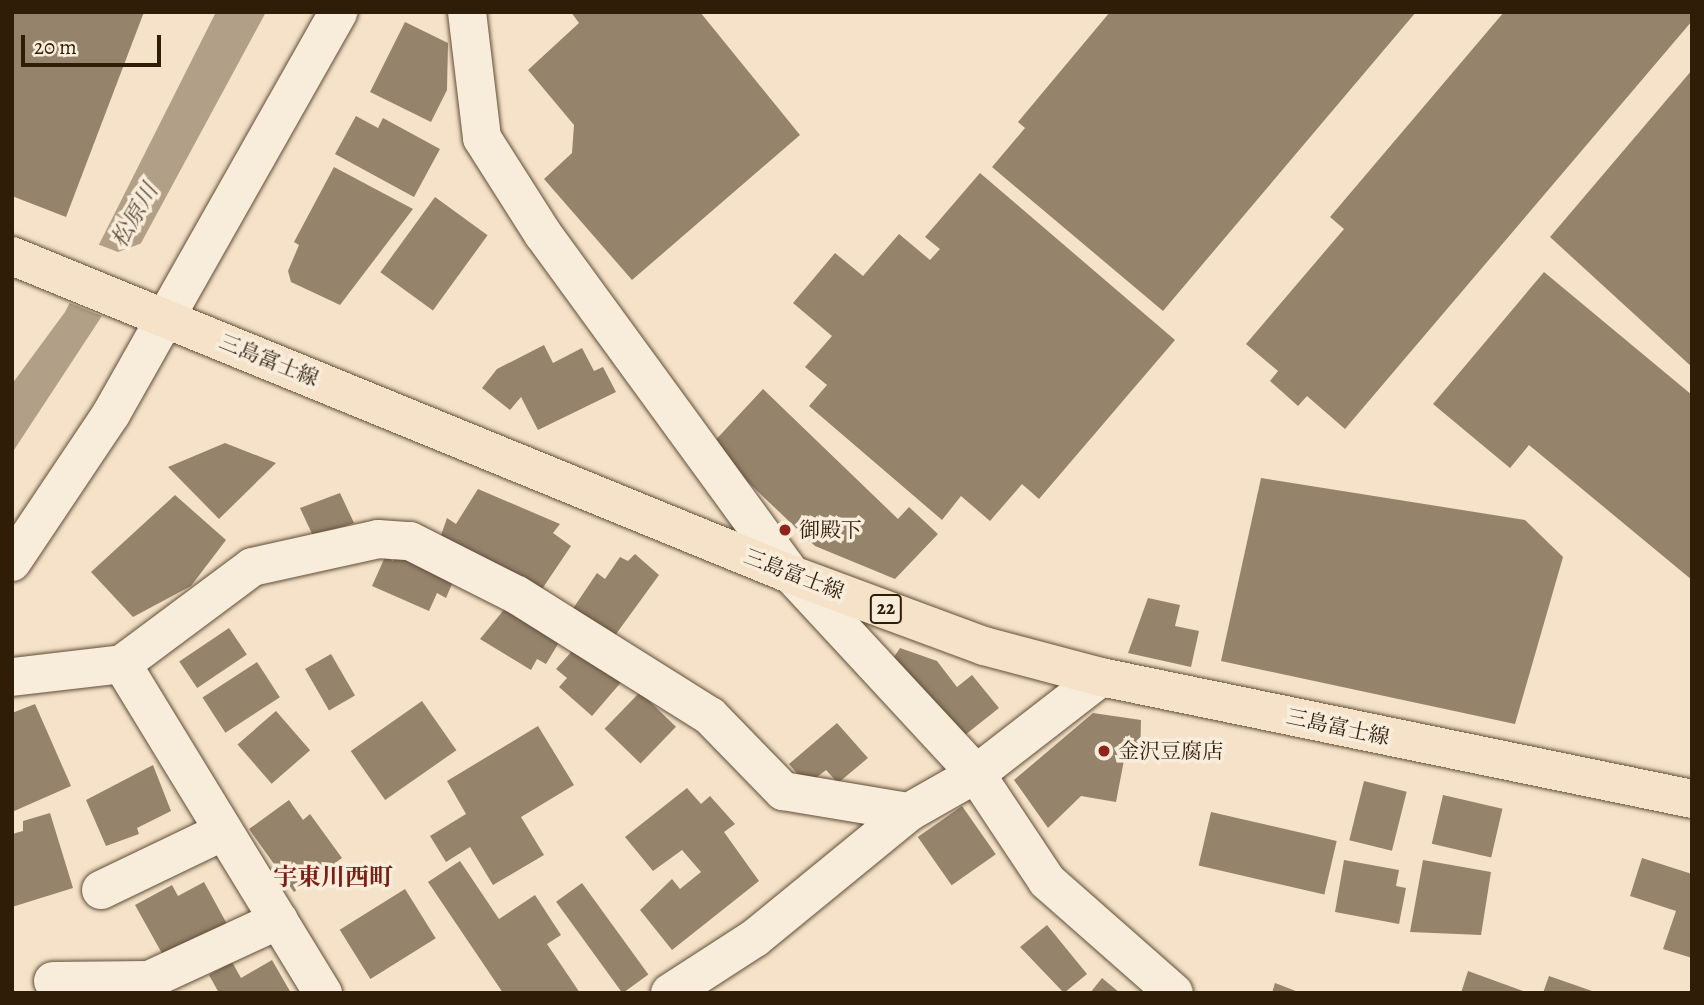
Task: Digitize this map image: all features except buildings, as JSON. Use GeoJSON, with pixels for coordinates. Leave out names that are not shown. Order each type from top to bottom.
{"type":"FeatureCollection","features":[{"type":"Feature","properties":{"kind":"main road","name":"三島富士線"},"geometry":{"type":"LineString","coordinates":[[12,256],[792,575],[984,646],[1101,677],[1692,800]]}},
{"type":"Feature","properties":{"kind":"street"},"geometry":{"type":"LineString","coordinates":[[12,562],[167,319],[338,12]]}},
{"type":"Feature","properties":{"kind":"street"},"geometry":{"type":"LineString","coordinates":[[467,12],[482,138],[543,234],[792,575],[976,774],[1048,881],[1174,993]]}},
{"type":"Feature","properties":{"kind":"street"},"geometry":{"type":"LineString","coordinates":[[12,677],[122,664],[252,567],[378,539],[410,541],[517,595],[710,716],[783,791],[909,811]]}},
{"type":"Feature","properties":{"kind":"street"},"geometry":{"type":"LineString","coordinates":[[122,664],[323,993]]}},
{"type":"Feature","properties":{"kind":"street"},"geometry":{"type":"LineString","coordinates":[[670,993],[755,938],[909,811],[976,774],[1101,677]]}},
{"type":"Feature","properties":{"kind":"street"},"geometry":{"type":"LineString","coordinates":[[101,891],[225,831]]}},
{"type":"Feature","properties":{"kind":"street"},"geometry":{"type":"LineString","coordinates":[[53,981],[149,980],[279,920]]}},
{"type":"Feature","properties":{"kind":"water","name":"松原川"},"geometry":{"type":"Polygon","coordinates":[[[216,12],[266,12],[100,319],[12,453],[12,384],[65,312],[216,12]]]}},
{"type":"Feature","properties":{"kind":"pier"},"geometry":{"type":"Polygon","coordinates":[[[145,242],[104,317],[67,302],[97,244],[118,252],[145,242]]]}},
{"type":"Feature","properties":{"kind":"place","name":"御殿下"},"geometry":{"type":"Point","coordinates":[785,530]}},
{"type":"Feature","properties":{"kind":"place","name":"金沢豆腐店"},"geometry":{"type":"Point","coordinates":[1104,751]}},
{"type":"Feature","properties":{"kind":"district","name":"宇東川西町"},"geometry":{"type":"Point","coordinates":[333,878]}}]}
